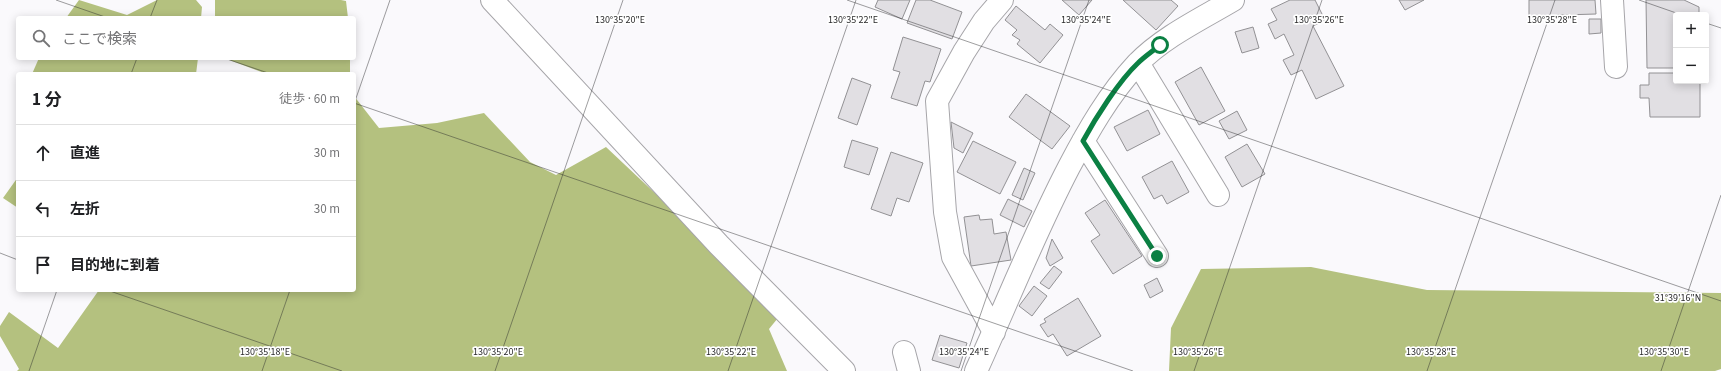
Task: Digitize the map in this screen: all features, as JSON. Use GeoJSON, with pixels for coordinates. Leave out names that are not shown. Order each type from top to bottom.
{"type":"FeatureCollection","features":[{"type":"Feature","properties":{"kind":"street"},"geometry":{"type":"LineString","coordinates":[[492,0],[719,245],[844,371]]}},
{"type":"Feature","properties":{"kind":"street"},"geometry":{"type":"LineString","coordinates":[[994,332],[953,257],[945,212],[937,101],[964,52],[984,21],[1002,0]]}},
{"type":"Feature","properties":{"kind":"street"},"geometry":{"type":"LineString","coordinates":[[976,371],[1044,214],[1083,141],[1113,94],[1138,64],[1160,45],[1183,29],[1232,0]]}},
{"type":"Feature","properties":{"kind":"street"},"geometry":{"type":"LineString","coordinates":[[1612,0],[1616,67]]}},
{"type":"Feature","properties":{"kind":"street"},"geometry":{"type":"LineString","coordinates":[[1138,64],[1218,196]]}},
{"type":"Feature","properties":{"kind":"street"},"geometry":{"type":"LineString","coordinates":[[1083,141],[1157,256]]}},
{"type":"Feature","properties":{"kind":"green space"},"geometry":{"type":"Polygon","coordinates":[[[79,0],[127,15],[157,0],[196,0],[202,7],[201,16],[67,16],[79,0]]]}},
{"type":"Feature","properties":{"kind":"green space"},"geometry":{"type":"Polygon","coordinates":[[[215,0],[341,0],[346,1],[348,16],[215,16],[215,0]]]}},
{"type":"Feature","properties":{"kind":"green space"},"geometry":{"type":"Polygon","coordinates":[[[38,60],[198,60],[196,72],[33,72],[38,60]]]}},
{"type":"Feature","properties":{"kind":"green space"},"geometry":{"type":"Polygon","coordinates":[[[229,60],[350,60],[350,72],[262,72],[229,60]]]}},
{"type":"Feature","properties":{"kind":"green space"},"geometry":{"type":"Polygon","coordinates":[[[356,99],[379,128],[437,123],[484,113],[530,162],[556,175],[606,147],[782,313],[769,329],[787,371],[17,371],[19,369],[0,336],[0,326],[9,312],[58,348],[98,292],[356,292],[356,99]]]}},
{"type":"Feature","properties":{"kind":"green space"},"geometry":{"type":"Polygon","coordinates":[[[16,180],[16,207],[3,198],[16,180]]]}},
{"type":"Feature","properties":{"kind":"green space"},"geometry":{"type":"Polygon","coordinates":[[[1311,267],[1427,290],[1721,293],[1721,369],[1715,371],[1169,371],[1171,328],[1201,269],[1311,267]]]}},
{"type":"Feature","properties":{"kind":"building"},"geometry":{"type":"Polygon","coordinates":[[[878,0],[910,0],[902,19],[875,7],[878,0]]]}},
{"type":"Feature","properties":{"kind":"building"},"geometry":{"type":"Polygon","coordinates":[[[916,0],[930,0],[962,12],[952,39],[907,23],[916,0]]]}},
{"type":"Feature","properties":{"kind":"building"},"geometry":{"type":"Polygon","coordinates":[[[1062,0],[1092,0],[1079,15],[1062,0]]]}},
{"type":"Feature","properties":{"kind":"building"},"geometry":{"type":"Polygon","coordinates":[[[1123,0],[1171,0],[1178,6],[1156,30],[1123,0]]]}},
{"type":"Feature","properties":{"kind":"building"},"geometry":{"type":"Polygon","coordinates":[[[1290,0],[1315,0],[1325,20],[1313,26],[1344,86],[1316,99],[1302,70],[1291,75],[1283,60],[1294,55],[1284,34],[1275,39],[1268,24],[1277,20],[1271,9],[1290,0]]]}},
{"type":"Feature","properties":{"kind":"building"},"geometry":{"type":"Polygon","coordinates":[[[1399,0],[1424,0],[1405,10],[1399,0]]]}},
{"type":"Feature","properties":{"kind":"building"},"geometry":{"type":"Polygon","coordinates":[[[1529,0],[1595,0],[1596,14],[1529,16],[1529,0]]]}},
{"type":"Feature","properties":{"kind":"building"},"geometry":{"type":"Polygon","coordinates":[[[1646,0],[1684,0],[1699,7],[1699,12],[1673,12],[1673,68],[1647,68],[1646,0]]]}},
{"type":"Feature","properties":{"kind":"building"},"geometry":{"type":"Polygon","coordinates":[[[1016,6],[1045,30],[1050,24],[1063,35],[1040,63],[1017,44],[1020,40],[1012,35],[1017,30],[1005,20],[1016,6]]]}},
{"type":"Feature","properties":{"kind":"building"},"geometry":{"type":"Polygon","coordinates":[[[1589,19],[1601,19],[1601,33],[1589,34],[1589,19]]]}},
{"type":"Feature","properties":{"kind":"building"},"geometry":{"type":"Polygon","coordinates":[[[1253,27],[1259,48],[1242,53],[1235,32],[1253,27]]]}},
{"type":"Feature","properties":{"kind":"building"},"geometry":{"type":"Polygon","coordinates":[[[903,37],[941,49],[930,82],[925,81],[917,106],[891,98],[900,72],[893,70],[903,37]]]}},
{"type":"Feature","properties":{"kind":"building"},"geometry":{"type":"Polygon","coordinates":[[[1201,67],[1225,111],[1199,125],[1175,82],[1201,67]]]}},
{"type":"Feature","properties":{"kind":"building"},"geometry":{"type":"Polygon","coordinates":[[[1649,73],[1673,73],[1673,84],[1700,84],[1700,117],[1650,117],[1649,98],[1640,98],[1640,85],[1649,85],[1649,73]]]}},
{"type":"Feature","properties":{"kind":"building"},"geometry":{"type":"Polygon","coordinates":[[[852,78],[871,85],[857,125],[838,118],[852,78]]]}},
{"type":"Feature","properties":{"kind":"building"},"geometry":{"type":"Polygon","coordinates":[[[1026,94],[1070,126],[1052,149],[1009,117],[1026,94]]]}},
{"type":"Feature","properties":{"kind":"building"},"geometry":{"type":"Polygon","coordinates":[[[1148,110],[1160,134],[1127,151],[1114,127],[1148,110]]]}},
{"type":"Feature","properties":{"kind":"building"},"geometry":{"type":"Polygon","coordinates":[[[1237,111],[1247,130],[1229,139],[1219,121],[1237,111]]]}},
{"type":"Feature","properties":{"kind":"building"},"geometry":{"type":"Polygon","coordinates":[[[951,122],[973,133],[963,153],[954,148],[951,122]]]}},
{"type":"Feature","properties":{"kind":"building"},"geometry":{"type":"Polygon","coordinates":[[[852,140],[878,148],[869,175],[844,167],[852,140]]]}},
{"type":"Feature","properties":{"kind":"building"},"geometry":{"type":"Polygon","coordinates":[[[973,141],[1016,162],[1000,194],[957,172],[973,141]]]}},
{"type":"Feature","properties":{"kind":"building"},"geometry":{"type":"Polygon","coordinates":[[[1247,144],[1265,174],[1242,187],[1225,157],[1247,144]]]}},
{"type":"Feature","properties":{"kind":"building"},"geometry":{"type":"Polygon","coordinates":[[[891,152],[923,163],[909,202],[897,198],[891,216],[871,209],[891,152]]]}},
{"type":"Feature","properties":{"kind":"building"},"geometry":{"type":"Polygon","coordinates":[[[1172,161],[1189,192],[1167,204],[1162,195],[1154,199],[1142,177],[1172,161]]]}},
{"type":"Feature","properties":{"kind":"building"},"geometry":{"type":"Polygon","coordinates":[[[1024,168],[1035,173],[1023,200],[1012,195],[1024,168]]]}},
{"type":"Feature","properties":{"kind":"building"},"geometry":{"type":"Polygon","coordinates":[[[1008,199],[1032,211],[1024,227],[1000,215],[1008,199]]]}},
{"type":"Feature","properties":{"kind":"building"},"geometry":{"type":"Polygon","coordinates":[[[1105,200],[1142,256],[1113,274],[1091,241],[1100,235],[1085,213],[1105,200]]]}},
{"type":"Feature","properties":{"kind":"building"},"geometry":{"type":"Polygon","coordinates":[[[979,215],[980,220],[992,219],[994,234],[1006,232],[1011,260],[971,266],[964,217],[979,215]]]}},
{"type":"Feature","properties":{"kind":"building"},"geometry":{"type":"Polygon","coordinates":[[[1052,239],[1063,258],[1050,266],[1046,258],[1052,239]]]}},
{"type":"Feature","properties":{"kind":"building"},"geometry":{"type":"Polygon","coordinates":[[[1054,266],[1062,272],[1049,289],[1040,283],[1054,266]]]}},
{"type":"Feature","properties":{"kind":"building"},"geometry":{"type":"Polygon","coordinates":[[[1157,278],[1163,291],[1150,298],[1144,285],[1157,278]]]}},
{"type":"Feature","properties":{"kind":"building"},"geometry":{"type":"Polygon","coordinates":[[[1034,286],[1047,296],[1032,316],[1019,306],[1034,286]]]}},
{"type":"Feature","properties":{"kind":"building"},"geometry":{"type":"Polygon","coordinates":[[[1078,298],[1101,336],[1067,356],[1053,334],[1048,337],[1040,325],[1046,322],[1044,319],[1078,298]]]}},
{"type":"Feature","properties":{"kind":"building"},"geometry":{"type":"Polygon","coordinates":[[[940,335],[967,343],[959,368],[932,360],[940,335]]]}},
{"type":"Feature","properties":{"kind":"route"},"geometry":{"type":"LineString","coordinates":[[1157,256],[1083,141],[1113,94],[1138,64],[1160,45]]}}]}
